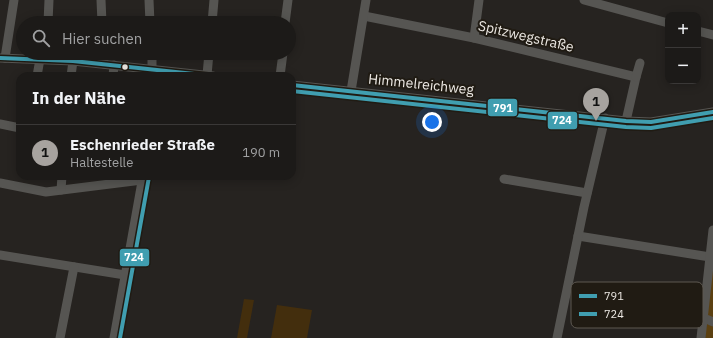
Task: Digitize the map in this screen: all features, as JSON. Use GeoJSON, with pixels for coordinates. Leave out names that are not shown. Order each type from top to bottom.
{"type":"FeatureCollection","features":[{"type":"Feature","properties":{"kind":"street"},"geometry":{"type":"LineString","coordinates":[[14,0],[2,58],[16,58]]}},
{"type":"Feature","properties":{"kind":"street"},"geometry":{"type":"LineString","coordinates":[[48,16],[49,0]]}},
{"type":"Feature","properties":{"kind":"street"},"geometry":{"type":"LineString","coordinates":[[101,0],[102,16]]}},
{"type":"Feature","properties":{"kind":"street"},"geometry":{"type":"LineString","coordinates":[[149,0],[150,16]]}},
{"type":"Feature","properties":{"kind":"street"},"geometry":{"type":"LineString","coordinates":[[213,16],[214,0]]}},
{"type":"Feature","properties":{"kind":"street"},"geometry":{"type":"LineString","coordinates":[[286,16],[288,0]]}},
{"type":"Feature","properties":{"kind":"street"},"geometry":{"type":"LineString","coordinates":[[351,91],[366,0]]}},
{"type":"Feature","properties":{"kind":"street"},"geometry":{"type":"LineString","coordinates":[[474,38],[479,0]]}},
{"type":"Feature","properties":{"kind":"street"},"geometry":{"type":"LineString","coordinates":[[584,0],[665,22]]}},
{"type":"Feature","properties":{"kind":"street","name":"Spitzwegstraße"},"geometry":{"type":"LineString","coordinates":[[364,16],[474,38],[636,77]]}},
{"type":"Feature","properties":{"kind":"street"},"geometry":{"type":"LineString","coordinates":[[701,32],[713,35]]}},
{"type":"Feature","properties":{"kind":"street"},"geometry":{"type":"LineString","coordinates":[[39,72],[43,60]]}},
{"type":"Feature","properties":{"kind":"street"},"geometry":{"type":"LineString","coordinates":[[66,60],[114,65],[157,72],[154,60]]}},
{"type":"Feature","properties":{"kind":"street"},"geometry":{"type":"LineString","coordinates":[[104,60],[104,64]]}},
{"type":"Feature","properties":{"kind":"street"},"geometry":{"type":"LineString","coordinates":[[209,60],[210,72]]}},
{"type":"Feature","properties":{"kind":"street"},"geometry":{"type":"LineString","coordinates":[[281,72],[282,60]]}},
{"type":"Feature","properties":{"kind":"street"},"geometry":{"type":"LineString","coordinates":[[72,72],[73,61]]}},
{"type":"Feature","properties":{"kind":"street"},"geometry":{"type":"LineString","coordinates":[[626,121],[640,63]]}},
{"type":"Feature","properties":{"kind":"street"},"geometry":{"type":"LineString","coordinates":[[113,72],[114,65]]}},
{"type":"Feature","properties":{"kind":"street","name":"Himmelreichweg"},"geometry":{"type":"LineString","coordinates":[[296,85],[626,121],[651,122],[713,112]]}},
{"type":"Feature","properties":{"kind":"street"},"geometry":{"type":"LineString","coordinates":[[557,338],[587,193],[605,118]]}},
{"type":"Feature","properties":{"kind":"street"},"geometry":{"type":"LineString","coordinates":[[0,124],[16,127]]}},
{"type":"Feature","properties":{"kind":"street"},"geometry":{"type":"LineString","coordinates":[[504,179],[587,193]]}},
{"type":"Feature","properties":{"kind":"street"},"geometry":{"type":"LineString","coordinates":[[61,190],[62,180]]}},
{"type":"Feature","properties":{"kind":"street"},"geometry":{"type":"LineString","coordinates":[[0,182],[46,192],[61,190],[101,180]]}},
{"type":"Feature","properties":{"kind":"street"},"geometry":{"type":"LineString","coordinates":[[114,338],[143,180]]}},
{"type":"Feature","properties":{"kind":"street"},"geometry":{"type":"LineString","coordinates":[[703,325],[713,230]]}},
{"type":"Feature","properties":{"kind":"street"},"geometry":{"type":"LineString","coordinates":[[578,236],[710,257]]}},
{"type":"Feature","properties":{"kind":"street"},"geometry":{"type":"LineString","coordinates":[[0,255],[125,275]]}},
{"type":"Feature","properties":{"kind":"street"},"geometry":{"type":"LineString","coordinates":[[60,338],[74,267]]}},
{"type":"Feature","properties":{"kind":"street"},"geometry":{"type":"LineString","coordinates":[[704,318],[713,322]]}},
{"type":"Feature","properties":{"kind":"street"},"geometry":{"type":"LineString","coordinates":[[701,338],[702,328]]}},
{"type":"Feature","properties":{"kind":"shaded area"},"geometry":{"type":"Polygon","coordinates":[[[713,263],[713,338],[705,338],[713,263]]]}},
{"type":"Feature","properties":{"kind":"shaded area"},"geometry":{"type":"Polygon","coordinates":[[[244,299],[254,300],[247,338],[237,338],[244,299]]]}},
{"type":"Feature","properties":{"kind":"shaded area"},"geometry":{"type":"Polygon","coordinates":[[[277,305],[312,310],[307,338],[271,338],[277,305]]]}},
{"type":"Feature","properties":{"kind":"transit line","name":"791"},"geometry":{"type":"LineString","coordinates":[[0,58],[16,59]]}},
{"type":"Feature","properties":{"kind":"transit line","name":"791"},"geometry":{"type":"LineString","coordinates":[[49,60],[73,61],[176,72]]}},
{"type":"Feature","properties":{"kind":"transit line","name":"791"},"geometry":{"type":"LineString","coordinates":[[296,85],[626,121],[651,122],[713,112]]}},
{"type":"Feature","properties":{"kind":"transit line","name":"724"},"geometry":{"type":"LineString","coordinates":[[296,91],[626,127],[651,128],[713,118]]}},
{"type":"Feature","properties":{"kind":"transit line","name":"724"},"geometry":{"type":"LineString","coordinates":[[120,338],[148,180]]}},
{"type":"Feature","properties":{"kind":"place","name":"Eschenrieder Straße"},"geometry":{"type":"Point","coordinates":[596,121]}}]}
